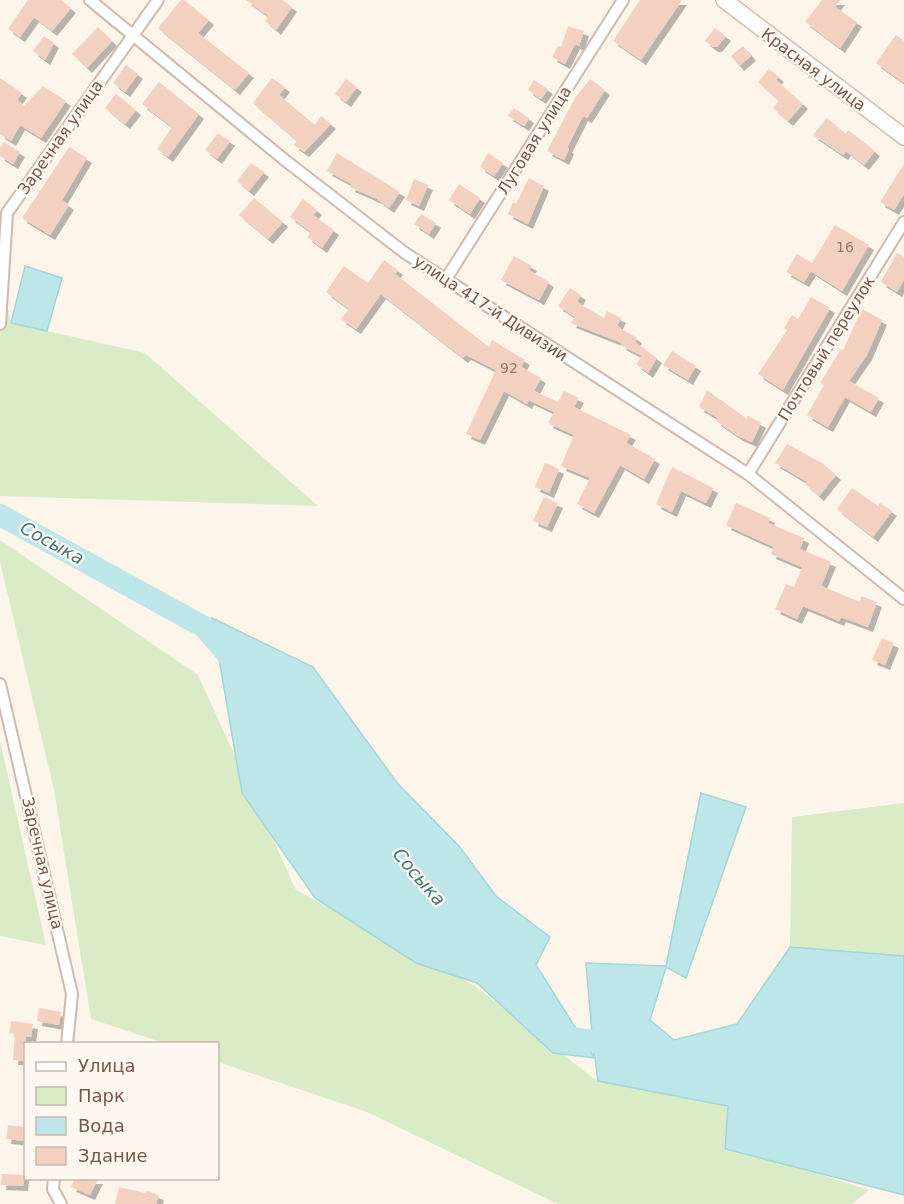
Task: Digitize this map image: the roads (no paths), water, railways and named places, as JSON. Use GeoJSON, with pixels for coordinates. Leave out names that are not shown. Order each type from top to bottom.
{"type":"FeatureCollection","features":[{"type":"Feature","properties":{"kind":"street","name":"улица 417-й Дивизии"},"geometry":{"type":"LineString","coordinates":[[90,0],[286,162],[405,253],[748,474],[904,599]]}},
{"type":"Feature","properties":{"kind":"street","name":"Заречная улица"},"geometry":{"type":"LineString","coordinates":[[0,324],[7,213],[131,34],[158,0]]}},
{"type":"Feature","properties":{"kind":"street","name":"Луговая улица"},"geometry":{"type":"LineString","coordinates":[[446,279],[623,0]]}},
{"type":"Feature","properties":{"kind":"street","name":"Красная улица"},"geometry":{"type":"LineString","coordinates":[[724,0],[904,137]]}},
{"type":"Feature","properties":{"kind":"street","name":"Почтовый переулок"},"geometry":{"type":"LineString","coordinates":[[748,474],[904,222]]}},
{"type":"Feature","properties":{"kind":"street","name":"Заречная улица"},"geometry":{"type":"LineString","coordinates":[[0,684],[72,994],[67,1042]]}},
{"type":"Feature","properties":{"kind":"street"},"geometry":{"type":"LineString","coordinates":[[54,1180],[53,1189],[61,1204]]}},
{"type":"Feature","properties":{"kind":"water"},"geometry":{"type":"Polygon","coordinates":[[[25,266],[62,278],[47,331],[11,323],[25,266]]]}},
{"type":"Feature","properties":{"kind":"water"},"geometry":{"type":"Polygon","coordinates":[[[212,618],[313,667],[398,784],[459,846],[496,896],[550,937],[536,965],[594,1057],[586,963],[666,966],[701,793],[746,807],[686,978],[666,967],[650,1020],[674,1040],[737,1024],[790,947],[904,956],[904,1195],[725,1149],[728,1106],[598,1081],[595,1058],[553,1053],[477,983],[416,963],[315,898],[242,793],[212,618]]]}},
{"type":"Feature","properties":{"kind":"waterway","name":"Сосыка"},"geometry":{"type":"LineString","coordinates":[[0,515],[204,627],[235,663]]}},
{"type":"Feature","properties":{"kind":"waterway","name":"Сосыка"},"geometry":{"type":"LineString","coordinates":[[555,1036],[624,1045]]}}]}
